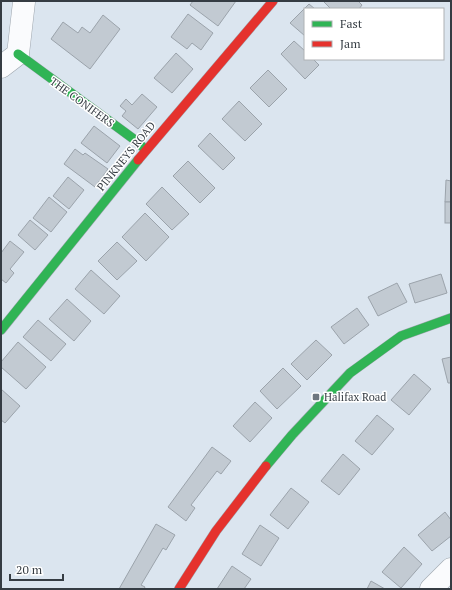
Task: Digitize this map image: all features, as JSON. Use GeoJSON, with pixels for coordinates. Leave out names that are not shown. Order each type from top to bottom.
{"type":"FeatureCollection","features":[{"type":"Feature","properties":{"kind":"street","name":"PINKNEYS ROAD"},"geometry":{"type":"LineString","coordinates":[[1,330],[146,150],[273,1]]}},
{"type":"Feature","properties":{"kind":"street","name":"THE CONIFERS"},"geometry":{"type":"LineString","coordinates":[[24,2],[10,61],[135,140],[146,150]]}},
{"type":"Feature","properties":{"kind":"street"},"geometry":{"type":"LineString","coordinates":[[179,589],[216,531],[252,483],[292,435],[350,373],[401,336],[451,318]]}},
{"type":"Feature","properties":{"kind":"street"},"geometry":{"type":"LineString","coordinates":[[431,589],[451,569]]}},
{"type":"Feature","properties":{"kind":"building"},"geometry":{"type":"Polygon","coordinates":[[[193,1],[236,1],[218,26],[190,5],[193,1]]]}},
{"type":"Feature","properties":{"kind":"building"},"geometry":{"type":"Polygon","coordinates":[[[323,1],[358,1],[362,5],[360,8],[330,8],[323,1]]]}},
{"type":"Feature","properties":{"kind":"building"},"geometry":{"type":"Polygon","coordinates":[[[309,4],[314,8],[305,8],[309,4]]]}},
{"type":"Feature","properties":{"kind":"building"},"geometry":{"type":"Polygon","coordinates":[[[304,9],[304,35],[290,23],[304,9]]]}},
{"type":"Feature","properties":{"kind":"building"},"geometry":{"type":"Polygon","coordinates":[[[188,14],[213,33],[201,50],[192,43],[187,49],[171,37],[188,14]]]}},
{"type":"Feature","properties":{"kind":"building"},"geometry":{"type":"Polygon","coordinates":[[[103,15],[120,29],[90,69],[51,39],[63,22],[78,33],[82,27],[90,33],[103,15]]]}},
{"type":"Feature","properties":{"kind":"building"},"geometry":{"type":"Polygon","coordinates":[[[294,41],[304,50],[304,60],[314,60],[319,65],[305,79],[281,54],[294,41]]]}},
{"type":"Feature","properties":{"kind":"building"},"geometry":{"type":"Polygon","coordinates":[[[176,53],[193,69],[172,93],[154,78],[176,53]]]}},
{"type":"Feature","properties":{"kind":"building"},"geometry":{"type":"Polygon","coordinates":[[[268,70],[287,89],[269,107],[250,88],[268,70]]]}},
{"type":"Feature","properties":{"kind":"building"},"geometry":{"type":"Polygon","coordinates":[[[142,94],[157,107],[138,129],[122,116],[126,111],[120,106],[126,99],[132,105],[142,94]]]}},
{"type":"Feature","properties":{"kind":"building"},"geometry":{"type":"Polygon","coordinates":[[[239,101],[262,124],[245,141],[222,119],[239,101]]]}},
{"type":"Feature","properties":{"kind":"building"},"geometry":{"type":"Polygon","coordinates":[[[94,126],[120,146],[107,163],[81,143],[94,126]]]}},
{"type":"Feature","properties":{"kind":"building"},"geometry":{"type":"Polygon","coordinates":[[[210,133],[235,158],[223,170],[198,146],[210,133]]]}},
{"type":"Feature","properties":{"kind":"building"},"geometry":{"type":"Polygon","coordinates":[[[75,149],[83,155],[85,153],[108,169],[95,187],[64,164],[75,149]]]}},
{"type":"Feature","properties":{"kind":"building"},"geometry":{"type":"Polygon","coordinates":[[[188,161],[215,188],[200,203],[173,176],[188,161]]]}},
{"type":"Feature","properties":{"kind":"building"},"geometry":{"type":"Polygon","coordinates":[[[68,177],[84,190],[69,209],[53,196],[68,177]]]}},
{"type":"Feature","properties":{"kind":"building"},"geometry":{"type":"Polygon","coordinates":[[[446,180],[451,181],[451,202],[445,202],[446,180]]]}},
{"type":"Feature","properties":{"kind":"building"},"geometry":{"type":"Polygon","coordinates":[[[162,187],[189,214],[172,230],[146,204],[162,187]]]}},
{"type":"Feature","properties":{"kind":"building"},"geometry":{"type":"Polygon","coordinates":[[[49,197],[67,212],[51,232],[33,218],[49,197]]]}},
{"type":"Feature","properties":{"kind":"building"},"geometry":{"type":"Polygon","coordinates":[[[445,202],[451,202],[451,223],[445,223],[445,202]]]}},
{"type":"Feature","properties":{"kind":"building"},"geometry":{"type":"Polygon","coordinates":[[[145,213],[169,237],[146,261],[122,237],[145,213]]]}},
{"type":"Feature","properties":{"kind":"building"},"geometry":{"type":"Polygon","coordinates":[[[30,220],[48,235],[35,250],[18,235],[30,220]]]}},
{"type":"Feature","properties":{"kind":"building"},"geometry":{"type":"Polygon","coordinates":[[[10,241],[24,252],[10,269],[14,273],[6,283],[1,279],[1,253],[10,241]]]}},
{"type":"Feature","properties":{"kind":"building"},"geometry":{"type":"Polygon","coordinates":[[[117,242],[137,261],[117,280],[98,261],[117,242]]]}},
{"type":"Feature","properties":{"kind":"building"},"geometry":{"type":"Polygon","coordinates":[[[91,270],[120,296],[104,314],[75,289],[91,270]]]}},
{"type":"Feature","properties":{"kind":"building"},"geometry":{"type":"Polygon","coordinates":[[[441,274],[447,293],[415,303],[409,284],[441,274]]]}},
{"type":"Feature","properties":{"kind":"building"},"geometry":{"type":"Polygon","coordinates":[[[397,283],[407,302],[378,316],[368,297],[397,283]]]}},
{"type":"Feature","properties":{"kind":"building"},"geometry":{"type":"Polygon","coordinates":[[[67,299],[91,321],[74,341],[49,319],[67,299]]]}},
{"type":"Feature","properties":{"kind":"building"},"geometry":{"type":"Polygon","coordinates":[[[357,308],[369,325],[344,344],[331,327],[357,308]]]}},
{"type":"Feature","properties":{"kind":"building"},"geometry":{"type":"Polygon","coordinates":[[[38,320],[66,344],[51,361],[23,337],[38,320]]]}},
{"type":"Feature","properties":{"kind":"building"},"geometry":{"type":"Polygon","coordinates":[[[316,340],[332,355],[307,380],[291,364],[316,340]]]}},
{"type":"Feature","properties":{"kind":"building"},"geometry":{"type":"Polygon","coordinates":[[[18,342],[46,367],[26,389],[1,367],[1,362],[18,342]]]}},
{"type":"Feature","properties":{"kind":"building"},"geometry":{"type":"Polygon","coordinates":[[[451,357],[451,383],[448,383],[442,359],[451,357]]]}},
{"type":"Feature","properties":{"kind":"building"},"geometry":{"type":"Polygon","coordinates":[[[283,368],[301,386],[277,409],[260,391],[283,368]]]}},
{"type":"Feature","properties":{"kind":"building"},"geometry":{"type":"Polygon","coordinates":[[[414,374],[431,389],[409,415],[391,400],[414,374]]]}},
{"type":"Feature","properties":{"kind":"building"},"geometry":{"type":"Polygon","coordinates":[[[1,389],[20,406],[5,423],[1,420],[1,389]]]}},
{"type":"Feature","properties":{"kind":"building"},"geometry":{"type":"Polygon","coordinates":[[[255,402],[272,418],[250,442],[233,426],[255,402]]]}},
{"type":"Feature","properties":{"kind":"building"},"geometry":{"type":"Polygon","coordinates":[[[377,415],[394,429],[372,455],[355,441],[377,415]]]}},
{"type":"Feature","properties":{"kind":"building"},"geometry":{"type":"Polygon","coordinates":[[[212,447],[231,461],[221,474],[217,471],[191,505],[195,508],[186,521],[168,507],[212,447]]]}},
{"type":"Feature","properties":{"kind":"building"},"geometry":{"type":"Polygon","coordinates":[[[343,454],[360,469],[339,495],[321,481],[343,454]]]}},
{"type":"Feature","properties":{"kind":"building"},"geometry":{"type":"Polygon","coordinates":[[[291,488],[309,502],[288,529],[270,515],[291,488]]]}},
{"type":"Feature","properties":{"kind":"building"},"geometry":{"type":"Polygon","coordinates":[[[445,512],[451,520],[451,536],[432,551],[418,535],[445,512]]]}},
{"type":"Feature","properties":{"kind":"building"},"geometry":{"type":"Polygon","coordinates":[[[156,524],[175,535],[166,550],[163,548],[141,585],[145,587],[144,589],[119,589],[156,524]]]}},
{"type":"Feature","properties":{"kind":"building"},"geometry":{"type":"Polygon","coordinates":[[[260,525],[279,538],[261,566],[242,554],[260,525]]]}},
{"type":"Feature","properties":{"kind":"building"},"geometry":{"type":"Polygon","coordinates":[[[404,547],[422,564],[401,588],[382,572],[404,547]]]}},
{"type":"Feature","properties":{"kind":"building"},"geometry":{"type":"Polygon","coordinates":[[[232,566],[251,579],[244,589],[217,589],[232,566]]]}},
{"type":"Feature","properties":{"kind":"building"},"geometry":{"type":"Polygon","coordinates":[[[371,581],[385,589],[367,589],[371,581]]]}},
{"type":"Feature","properties":{"kind":"traffic: fast"},"geometry":{"type":"LineString","coordinates":[[18,54],[135,140],[146,150]]}},
{"type":"Feature","properties":{"kind":"traffic: fast"},"geometry":{"type":"LineString","coordinates":[[1,330],[138,160]]}},
{"type":"Feature","properties":{"kind":"traffic: fast"},"geometry":{"type":"LineString","coordinates":[[266,466],[292,435],[350,373],[401,336],[451,318]]}},
{"type":"Feature","properties":{"kind":"traffic: jam"},"geometry":{"type":"LineString","coordinates":[[138,160],[273,1]]}},
{"type":"Feature","properties":{"kind":"traffic: jam"},"geometry":{"type":"LineString","coordinates":[[179,589],[216,531],[266,466]]}},
{"type":"Feature","properties":{"kind":"place","name":"Halifax Road"},"geometry":{"type":"Point","coordinates":[316,397]}}]}
